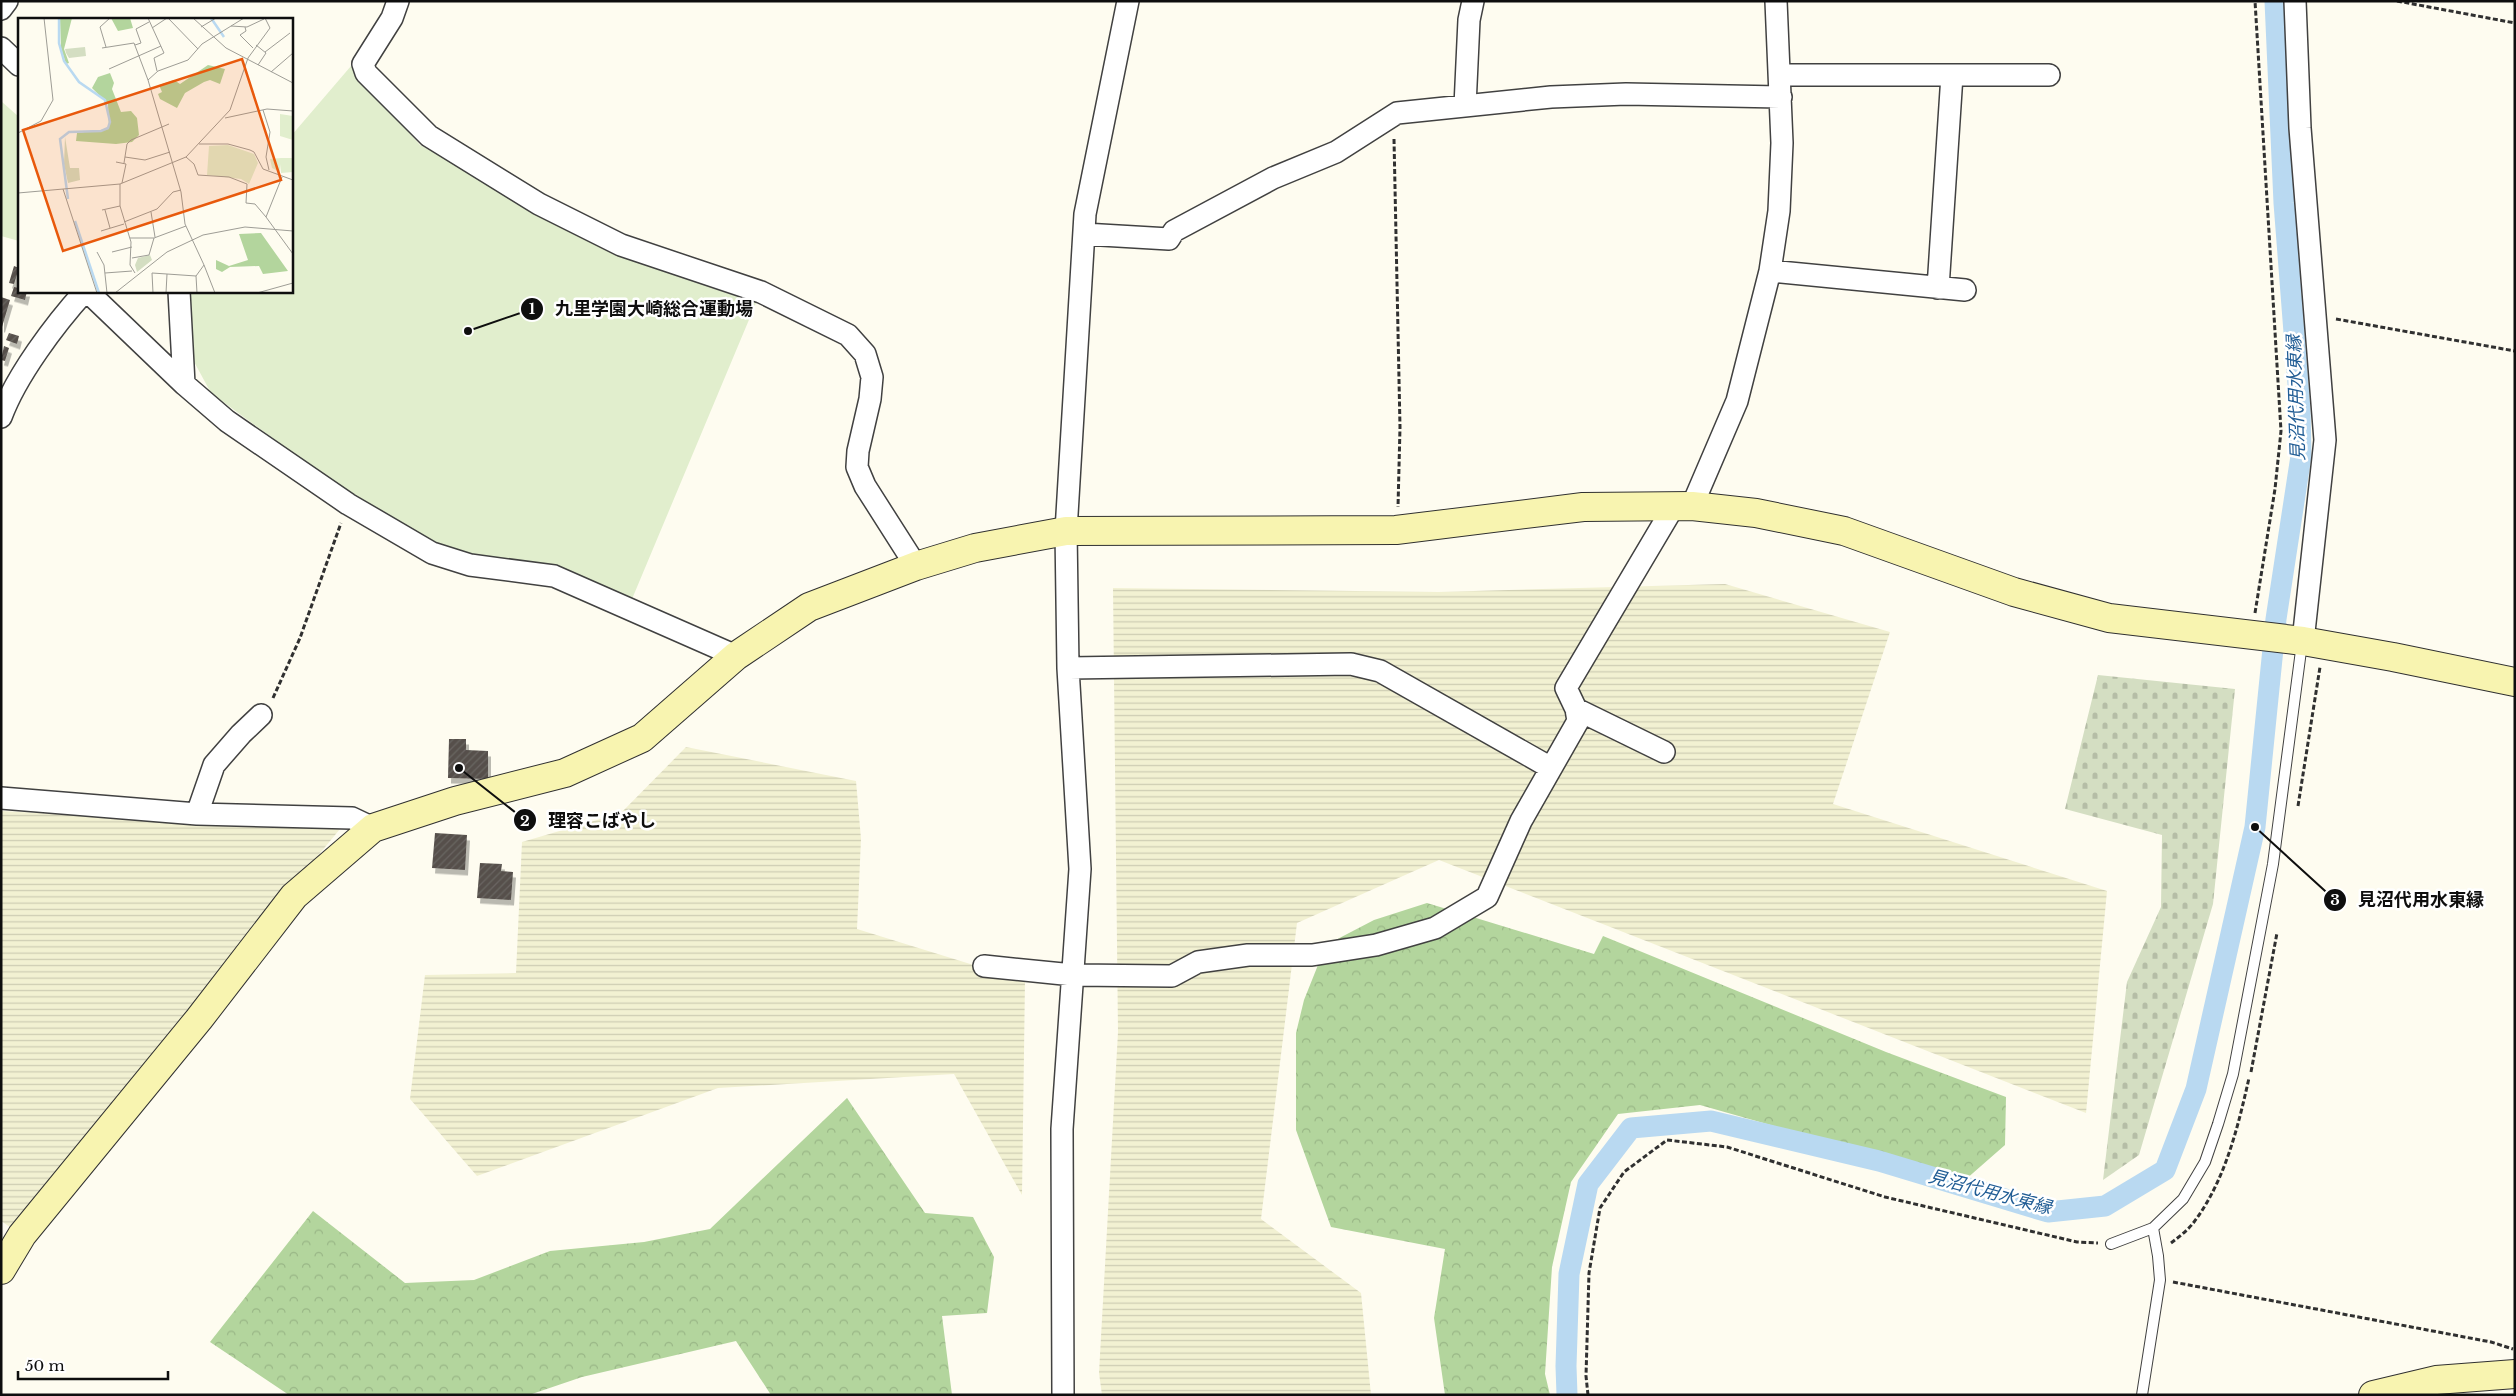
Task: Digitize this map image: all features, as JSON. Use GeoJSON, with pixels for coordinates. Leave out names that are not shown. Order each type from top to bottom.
{"type":"FeatureCollection","features":[{"type":"Feature","properties":{"kind":"street"},"geometry":{"type":"LineString","coordinates":[[1,9],[8,1]]}},
{"type":"Feature","properties":{"kind":"street"},"geometry":{"type":"LineString","coordinates":[[398,1],[392,18],[363,64],[366,72],[429,136],[539,204],[620,245],[761,292],[848,335],[865,354],[872,377],[870,400],[858,451],[857,467],[865,486],[916,566]]}},
{"type":"Feature","properties":{"kind":"street"},"geometry":{"type":"LineString","coordinates":[[1063,1395],[1062,1129],[1080,869],[1069,668],[1066,531],[1085,214],[1128,1]]}},
{"type":"Feature","properties":{"kind":"street"},"geometry":{"type":"LineString","coordinates":[[1465,106],[1469,20],[1473,1]]}},
{"type":"Feature","properties":{"kind":"street"},"geometry":{"type":"LineString","coordinates":[[984,966],[1073,975],[1172,976],[1198,962],[1248,955],[1312,955],[1376,945],[1435,928],[1488,897],[1521,821],[1578,720],[1576,709],[1566,688],[1683,506],[1737,401],[1770,271],[1779,211],[1782,143],[1776,1]]}},
{"type":"Feature","properties":{"kind":"street"},"geometry":{"type":"LineString","coordinates":[[2295,1],[2300,128],[2325,440],[2297,641]]}},
{"type":"Feature","properties":{"kind":"street"},"geometry":{"type":"LineString","coordinates":[[1,48],[18,64]]}},
{"type":"Feature","properties":{"kind":"street"},"geometry":{"type":"LineString","coordinates":[[1780,75],[2049,75]]}},
{"type":"Feature","properties":{"kind":"street"},"geometry":{"type":"LineString","coordinates":[[1938,288],[1952,75]]}},
{"type":"Feature","properties":{"kind":"street"},"geometry":{"type":"LineString","coordinates":[[1084,234],[1169,239],[1174,231],[1273,178],[1336,152],[1394,116],[1551,97],[1626,94],[1781,97]]}},
{"type":"Feature","properties":{"kind":"street"},"geometry":{"type":"LineString","coordinates":[[1770,271],[1965,290]]}},
{"type":"Feature","properties":{"kind":"street"},"geometry":{"type":"LineString","coordinates":[[1,417],[19,380],[69,309],[85,292]]}},
{"type":"Feature","properties":{"kind":"street"},"geometry":{"type":"LineString","coordinates":[[87,292],[184,384],[227,421],[348,504],[432,553],[470,565],[554,576],[736,656]]}},
{"type":"Feature","properties":{"kind":"street"},"geometry":{"type":"LineString","coordinates":[[179,292],[184,384]]}},
{"type":"Feature","properties":{"kind":"street"},"geometry":{"type":"LineString","coordinates":[[1,1270],[22,1235],[199,1019],[294,896],[374,828],[455,801],[565,773],[642,738],[736,656],[809,607],[916,566],[976,548],[1066,531],[1396,530],[1583,507],[1683,506],[1756,513],[1844,531],[2014,592],[2109,618],[2297,641],[2393,657],[2515,682]]}},
{"type":"Feature","properties":{"kind":"street"},"geometry":{"type":"LineString","coordinates":[[1069,668],[1351,664],[1380,671],[1551,768]]}},
{"type":"Feature","properties":{"kind":"street"},"geometry":{"type":"LineString","coordinates":[[1576,709],[1664,752]]}},
{"type":"Feature","properties":{"kind":"street"},"geometry":{"type":"LineString","coordinates":[[197,814],[214,765],[261,715]]}},
{"type":"Feature","properties":{"kind":"street"},"geometry":{"type":"LineString","coordinates":[[1,798],[197,814],[352,818],[374,828]]}},
{"type":"Feature","properties":{"kind":"street"},"geometry":{"type":"LineString","coordinates":[[2373,1395],[2436,1380],[2515,1374]]}},
{"type":"Feature","properties":{"kind":"lane"},"geometry":{"type":"LineString","coordinates":[[2111,1244],[2152,1228],[2183,1199],[2205,1162],[2232,1074],[2273,864],[2297,641]]}},
{"type":"Feature","properties":{"kind":"lane"},"geometry":{"type":"LineString","coordinates":[[2142,1395],[2160,1280],[2158,1256],[2152,1228]]}},
{"type":"Feature","properties":{"kind":"path"},"geometry":{"type":"LineString","coordinates":[[2253,635],[2275,488],[2281,431],[2255,1]]}},
{"type":"Feature","properties":{"kind":"path"},"geometry":{"type":"LineString","coordinates":[[2397,1],[2515,22]]}},
{"type":"Feature","properties":{"kind":"path"},"geometry":{"type":"LineString","coordinates":[[1394,116],[1400,427],[1396,530]]}},
{"type":"Feature","properties":{"kind":"path"},"geometry":{"type":"LineString","coordinates":[[2315,319],[2333,319],[2515,351]]}},
{"type":"Feature","properties":{"kind":"path"},"geometry":{"type":"LineString","coordinates":[[261,715],[275,694],[300,638],[348,504]]}},
{"type":"Feature","properties":{"kind":"path"},"geometry":{"type":"LineString","coordinates":[[1588,1395],[1586,1376],[1589,1273],[1600,1208],[1624,1172],[1667,1140],[1727,1147],[1885,1197],[2077,1242],[2111,1244]]}},
{"type":"Feature","properties":{"kind":"path"},"geometry":{"type":"LineString","coordinates":[[2160,1280],[2491,1342],[2515,1350]]}},
{"type":"Feature","properties":{"kind":"green space"},"geometry":{"type":"Polygon","coordinates":[[[351,66],[420,145],[621,257],[756,303],[632,599],[562,567],[479,557],[440,545],[334,483],[211,393],[192,358],[189,292],[292,292],[292,135],[351,66]]]}},
{"type":"Feature","properties":{"kind":"green space"},"geometry":{"type":"Polygon","coordinates":[[[1,101],[18,116],[18,241],[1,236],[1,101]]]}},
{"type":"Feature","properties":{"kind":"green space"},"geometry":{"type":"Polygon","coordinates":[[[1725,584],[1890,632],[1833,804],[2107,891],[2086,1113],[1439,860],[1297,923],[1261,1219],[1361,1293],[1371,1395],[1102,1395],[1099,1373],[1118,1032],[1113,588],[1439,592],[1725,584]]]}},
{"type":"Feature","properties":{"kind":"green space"},"geometry":{"type":"Polygon","coordinates":[[[2098,675],[2235,689],[2213,904],[2139,1155],[2103,1180],[2127,982],[2161,907],[2162,835],[2065,809],[2098,675]]]}},
{"type":"Feature","properties":{"kind":"green space"},"geometry":{"type":"Polygon","coordinates":[[[686,747],[856,781],[861,839],[857,929],[1025,981],[1022,1195],[954,1074],[718,1088],[477,1176],[410,1099],[425,975],[516,973],[522,842],[621,813],[686,747]]]}},
{"type":"Feature","properties":{"kind":"green space"},"geometry":{"type":"Polygon","coordinates":[[[1,811],[340,829],[10,1227],[1,1221],[1,811]]]}},
{"type":"Feature","properties":{"kind":"green space"},"geometry":{"type":"Polygon","coordinates":[[[1427,903],[1594,954],[1603,936],[1886,1052],[2006,1097],[2005,1145],[1965,1180],[1700,1105],[1618,1114],[1571,1182],[1552,1267],[1545,1374],[1550,1395],[1445,1395],[1434,1318],[1445,1249],[1331,1227],[1296,1130],[1296,1033],[1304,1000],[1326,945],[1374,920],[1427,903]]]}},
{"type":"Feature","properties":{"kind":"green space"},"geometry":{"type":"Polygon","coordinates":[[[847,1098],[925,1213],[973,1217],[994,1257],[987,1313],[942,1316],[952,1395],[771,1395],[736,1341],[582,1377],[529,1395],[289,1395],[210,1342],[313,1211],[405,1283],[474,1280],[550,1251],[644,1242],[710,1229],[847,1098]]]}},
{"type":"Feature","properties":{"kind":"building"},"geometry":{"type":"Polygon","coordinates":[[[14,266],[18,268],[14,284],[9,283],[14,266]]]}},
{"type":"Feature","properties":{"kind":"building"},"geometry":{"type":"Polygon","coordinates":[[[14,287],[18,288],[18,292],[27,292],[25,300],[11,296],[14,287]]]}},
{"type":"Feature","properties":{"kind":"building"},"geometry":{"type":"Polygon","coordinates":[[[1,297],[10,300],[2,327],[1,327],[1,297]]]}},
{"type":"Feature","properties":{"kind":"building"},"geometry":{"type":"Polygon","coordinates":[[[9,333],[19,336],[17,344],[6,340],[9,333]]]}},
{"type":"Feature","properties":{"kind":"building"},"geometry":{"type":"Polygon","coordinates":[[[4,346],[9,348],[5,361],[1,360],[4,346]]]}},
{"type":"Feature","properties":{"kind":"building"},"geometry":{"type":"Polygon","coordinates":[[[449,739],[466,739],[466,750],[488,751],[488,779],[448,778],[449,739]]]}},
{"type":"Feature","properties":{"kind":"building"},"geometry":{"type":"Polygon","coordinates":[[[435,833],[467,835],[465,870],[432,868],[435,833]]]}},
{"type":"Feature","properties":{"kind":"building"},"geometry":{"type":"Polygon","coordinates":[[[480,863],[502,864],[501,871],[513,872],[511,900],[477,898],[480,863]]]}},
{"type":"Feature","properties":{"kind":"waterway","name":"見沼代用水東縁"},"geometry":{"type":"LineString","coordinates":[[1567,1395],[1569,1274],[1588,1184],[1631,1128],[1711,1121],[1879,1161],[2048,1212],[2105,1206],[2165,1170],[2196,1089],[2255,827],[2276,619],[2301,456],[2300,410],[2284,203],[2275,1]]}},
{"type":"Feature","properties":{"kind":"place","name":"九里学園大崎総合運動場"},"geometry":{"type":"Point","coordinates":[468,331]}},
{"type":"Feature","properties":{"kind":"place","name":"理容こばやし"},"geometry":{"type":"Point","coordinates":[459,768]}},
{"type":"Feature","properties":{"kind":"place","name":"見沼代用水東縁"},"geometry":{"type":"Point","coordinates":[2255,827]}}]}
